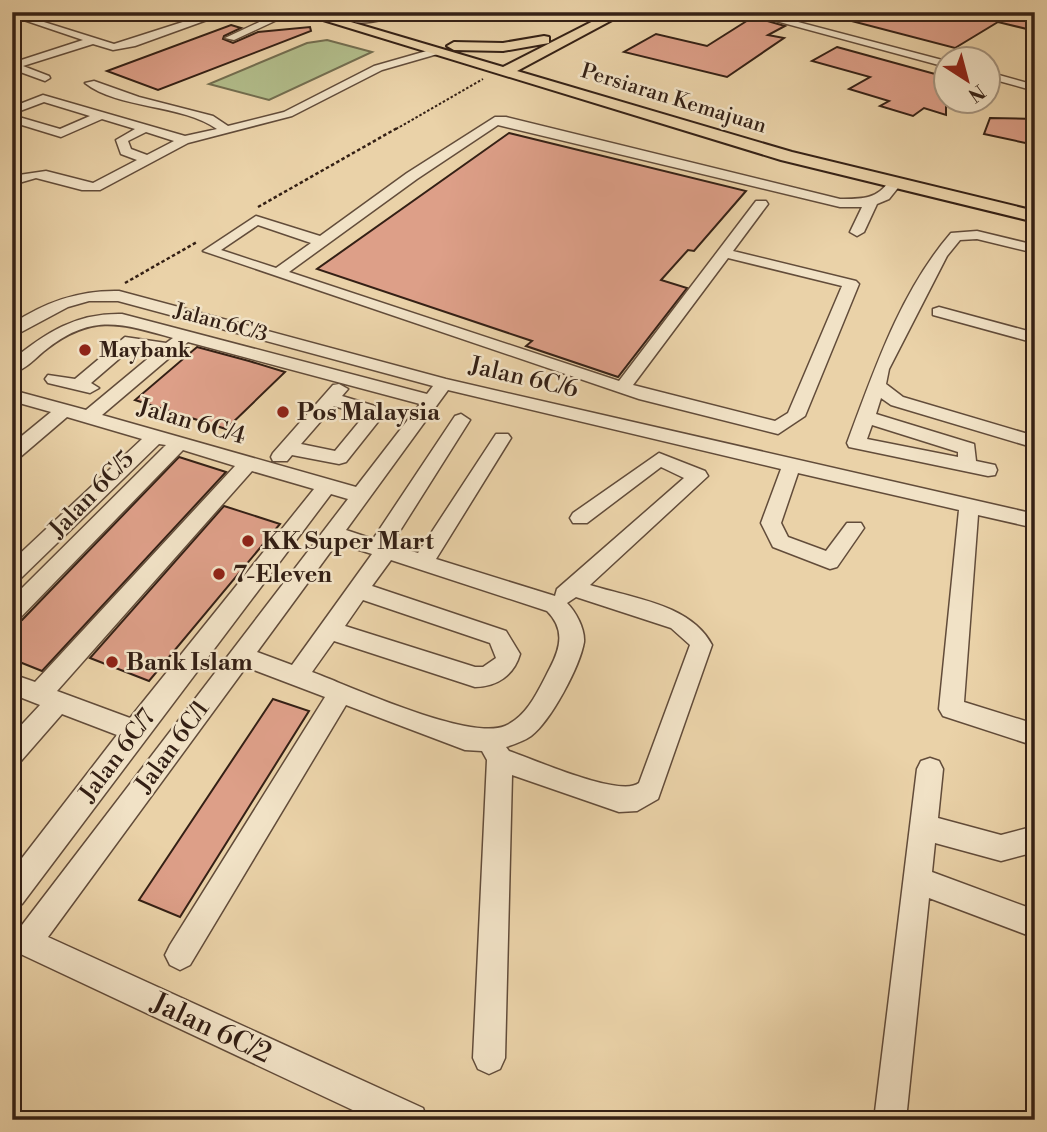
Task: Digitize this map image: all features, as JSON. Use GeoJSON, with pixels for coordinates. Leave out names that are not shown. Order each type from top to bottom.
{"type":"FeatureCollection","features":[{"type":"Feature","properties":{"kind":"main road","name":"Persiaran Kemajuan"},"geometry":{"type":"LineString","coordinates":[[303,12],[405,41],[440,48]]}},
{"type":"Feature","properties":{"kind":"main road","name":"Persiaran Kemajuan"},"geometry":{"type":"LineString","coordinates":[[329,12],[787,156],[1035,217]]}},
{"type":"Feature","properties":{"kind":"main road"},"geometry":{"type":"LineString","coordinates":[[502,67],[601,12]]}},
{"type":"Feature","properties":{"kind":"main road"},"geometry":{"type":"LineString","coordinates":[[440,48],[547,44],[621,12]]}},
{"type":"Feature","properties":{"kind":"main road"},"geometry":{"type":"LineString","coordinates":[[547,44],[556,69],[586,86]]}},
{"type":"Feature","properties":{"kind":"main road","name":"Persiaran Kemajuan"},"geometry":{"type":"LineString","coordinates":[[502,67],[586,86],[764,138],[1035,206]]}},
{"type":"Feature","properties":{"kind":"street"},"geometry":{"type":"LineString","coordinates":[[12,13],[107,46],[125,46],[223,12]]}},
{"type":"Feature","properties":{"kind":"street"},"geometry":{"type":"LineString","coordinates":[[230,38],[289,12]]}},
{"type":"Feature","properties":{"kind":"street"},"geometry":{"type":"LineString","coordinates":[[347,18],[377,18],[395,12]]}},
{"type":"Feature","properties":{"kind":"street"},"geometry":{"type":"LineString","coordinates":[[748,12],[932,60]]}},
{"type":"Feature","properties":{"kind":"street"},"geometry":{"type":"LineString","coordinates":[[12,66],[91,41]]}},
{"type":"Feature","properties":{"kind":"street"},"geometry":{"type":"LineString","coordinates":[[378,68],[405,47],[405,41]]}},
{"type":"Feature","properties":{"kind":"street"},"geometry":{"type":"LineString","coordinates":[[28,48],[67,48]]}},
{"type":"Feature","properties":{"kind":"street"},"geometry":{"type":"LineString","coordinates":[[12,181],[38,172],[85,187],[94,187],[185,140],[298,110],[378,68],[440,48]]}},
{"type":"Feature","properties":{"kind":"street"},"geometry":{"type":"LineString","coordinates":[[12,66],[45,78]]}},
{"type":"Feature","properties":{"kind":"street"},"geometry":{"type":"LineString","coordinates":[[1002,79],[1035,88]]}},
{"type":"Feature","properties":{"kind":"street"},"geometry":{"type":"LineString","coordinates":[[90,82],[135,99],[209,118],[227,131]]}},
{"type":"Feature","properties":{"kind":"street"},"geometry":{"type":"LineString","coordinates":[[12,111],[43,98],[185,140]]}},
{"type":"Feature","properties":{"kind":"street"},"geometry":{"type":"LineString","coordinates":[[17,119],[61,103]]}},
{"type":"Feature","properties":{"kind":"street"},"geometry":{"type":"LineString","coordinates":[[42,127],[82,109]]}},
{"type":"Feature","properties":{"kind":"street"},"geometry":{"type":"LineString","coordinates":[[17,119],[61,133],[101,115]]}},
{"type":"Feature","properties":{"kind":"street"},"geometry":{"type":"LineString","coordinates":[[278,273],[412,176],[490,123],[500,121],[821,200],[840,203],[870,202],[890,192],[894,184]]}},
{"type":"Feature","properties":{"kind":"street"},"geometry":{"type":"LineString","coordinates":[[146,128],[122,140],[125,151],[148,160]]}},
{"type":"Feature","properties":{"kind":"street"},"geometry":{"type":"LineString","coordinates":[[857,232],[870,202]]}},
{"type":"Feature","properties":{"kind":"street"},"geometry":{"type":"LineString","coordinates":[[624,386],[761,204]]}},
{"type":"Feature","properties":{"kind":"street"},"geometry":{"type":"LineString","coordinates":[[323,242],[256,220],[210,251],[645,395],[778,428],[796,416],[850,284],[723,253]]}},
{"type":"Feature","properties":{"kind":"street"},"geometry":{"type":"LineString","coordinates":[[989,470],[856,443],[881,369],[934,266],[956,236],[977,235],[1035,249]]}},
{"type":"Feature","properties":{"kind":"street","name":"Jalan 6C/6"},"geometry":{"type":"LineString","coordinates":[[12,332],[56,305],[104,294],[437,392],[792,464],[1035,521]]}},
{"type":"Feature","properties":{"kind":"street"},"geometry":{"type":"LineString","coordinates":[[939,312],[1035,338]]}},
{"type":"Feature","properties":{"kind":"street","name":"Jalan 6C/3"},"geometry":{"type":"LineString","coordinates":[[12,368],[63,329],[80,320],[99,317],[122,319],[348,379],[437,392]]}},
{"type":"Feature","properties":{"kind":"street"},"geometry":{"type":"LineString","coordinates":[[89,417],[185,336]]}},
{"type":"Feature","properties":{"kind":"street"},"geometry":{"type":"LineString","coordinates":[[78,385],[131,340],[169,349]]}},
{"type":"Feature","properties":{"kind":"street"},"geometry":{"type":"LineString","coordinates":[[54,379],[116,395]]}},
{"type":"Feature","properties":{"kind":"street"},"geometry":{"type":"LineString","coordinates":[[269,469],[348,379]]}},
{"type":"Feature","properties":{"kind":"street"},"geometry":{"type":"LineString","coordinates":[[877,386],[897,401],[1035,442]]}},
{"type":"Feature","properties":{"kind":"street","name":"Jalan 6C/1"},"geometry":{"type":"LineString","coordinates":[[20,939],[437,392]]}},
{"type":"Feature","properties":{"kind":"street","name":"Jalan 6C/4"},"geometry":{"type":"LineString","coordinates":[[12,395],[359,495]]}},
{"type":"Feature","properties":{"kind":"street"},"geometry":{"type":"LineString","coordinates":[[288,448],[339,458],[372,418],[369,410],[331,399]]}},
{"type":"Feature","properties":{"kind":"street"},"geometry":{"type":"LineString","coordinates":[[12,454],[65,410]]}},
{"type":"Feature","properties":{"kind":"street"},"geometry":{"type":"LineString","coordinates":[[866,417],[967,448],[967,466]]}},
{"type":"Feature","properties":{"kind":"street"},"geometry":{"type":"LineString","coordinates":[[296,677],[358,590],[461,420]]}},
{"type":"Feature","properties":{"kind":"street","name":"Jalan 6C/5"},"geometry":{"type":"LineString","coordinates":[[12,574],[156,436]]}},
{"type":"Feature","properties":{"kind":"street"},"geometry":{"type":"LineString","coordinates":[[423,562],[502,438]]}},
{"type":"Feature","properties":{"kind":"street","name":"Jalan 6C/5"},"geometry":{"type":"LineString","coordinates":[[12,612],[178,443]]}},
{"type":"Feature","properties":{"kind":"street"},"geometry":{"type":"LineString","coordinates":[[564,597],[698,476],[659,459],[580,518]]}},
{"type":"Feature","properties":{"kind":"street"},"geometry":{"type":"LineString","coordinates":[[12,753],[48,698],[248,463]]}},
{"type":"Feature","properties":{"kind":"street"},"geometry":{"type":"LineString","coordinates":[[792,464],[771,523],[780,542],[830,561],[854,528]]}},
{"type":"Feature","properties":{"kind":"street","name":"Jalan 6C/7"},"geometry":{"type":"LineString","coordinates":[[12,894],[135,731],[327,486]]}},
{"type":"Feature","properties":{"kind":"street"},"geometry":{"type":"LineString","coordinates":[[970,505],[951,709],[1035,735]]}},
{"type":"Feature","properties":{"kind":"street"},"geometry":{"type":"LineString","coordinates":[[239,655],[628,802],[641,799],[649,791],[701,645],[696,635],[679,622],[423,562],[330,533]]}},
{"type":"Feature","properties":{"kind":"street"},"geometry":{"type":"LineString","coordinates":[[329,630],[475,677],[487,677],[506,664],[509,654],[498,637],[358,590]]}},
{"type":"Feature","properties":{"kind":"street"},"geometry":{"type":"LineString","coordinates":[[489,1058],[495,751],[542,711],[573,639],[564,597]]}},
{"type":"Feature","properties":{"kind":"street"},"geometry":{"type":"LineString","coordinates":[[12,684],[135,731]]}},
{"type":"Feature","properties":{"kind":"street"},"geometry":{"type":"LineString","coordinates":[[180,955],[340,694]]}},
{"type":"Feature","properties":{"kind":"street"},"geometry":{"type":"LineString","coordinates":[[890,1120],[930,769]]}},
{"type":"Feature","properties":{"kind":"street"},"geometry":{"type":"LineString","coordinates":[[923,827],[1000,848],[1035,839]]}},
{"type":"Feature","properties":{"kind":"street"},"geometry":{"type":"LineString","coordinates":[[917,880],[1035,924]]}},
{"type":"Feature","properties":{"kind":"street","name":"Jalan 6C/2"},"geometry":{"type":"LineString","coordinates":[[20,939],[411,1120]]}},
{"type":"Feature","properties":{"kind":"path"},"geometry":{"type":"LineString","coordinates":[[248,213],[502,67]]}},
{"type":"Feature","properties":{"kind":"path"},"geometry":{"type":"LineString","coordinates":[[104,294],[200,240]]}},
{"type":"Feature","properties":{"kind":"green space"},"geometry":{"type":"Polygon","coordinates":[[[327,40],[372,52],[269,100],[209,84],[307,43],[327,40]]]}},
{"type":"Feature","properties":{"kind":"building"},"geometry":{"type":"Polygon","coordinates":[[[841,12],[1035,12],[1035,31],[998,22],[958,46],[947,46],[840,18],[841,12]]]}},
{"type":"Feature","properties":{"kind":"building"},"geometry":{"type":"Polygon","coordinates":[[[753,17],[785,26],[768,35],[784,38],[727,77],[624,52],[656,34],[707,46],[753,17]]]}},
{"type":"Feature","properties":{"kind":"building"},"geometry":{"type":"Polygon","coordinates":[[[231,25],[241,28],[224,36],[223,39],[233,43],[258,32],[310,27],[311,31],[158,90],[107,71],[231,25]]]}},
{"type":"Feature","properties":{"kind":"building"},"geometry":{"type":"Polygon","coordinates":[[[837,47],[932,73],[932,111],[924,108],[913,116],[880,106],[889,101],[849,89],[870,77],[812,61],[837,47]]]}},
{"type":"Feature","properties":{"kind":"building"},"geometry":{"type":"Polygon","coordinates":[[[990,118],[1035,119],[1035,145],[984,134],[990,118]]]}},
{"type":"Feature","properties":{"kind":"building"},"geometry":{"type":"Polygon","coordinates":[[[509,133],[746,191],[694,251],[688,250],[661,280],[687,288],[618,377],[526,346],[532,341],[317,269],[509,133]]]}},
{"type":"Feature","properties":{"kind":"building"},"geometry":{"type":"Polygon","coordinates":[[[197,347],[285,372],[226,429],[135,400],[197,347]]]}},
{"type":"Feature","properties":{"kind":"building"},"geometry":{"type":"Polygon","coordinates":[[[179,457],[226,472],[42,671],[12,659],[12,623],[22,620],[179,457]]]}},
{"type":"Feature","properties":{"kind":"building"},"geometry":{"type":"Polygon","coordinates":[[[224,506],[280,524],[149,681],[90,658],[224,506]]]}},
{"type":"Feature","properties":{"kind":"building"},"geometry":{"type":"Polygon","coordinates":[[[273,699],[309,711],[180,917],[139,900],[273,699]]]}},
{"type":"Feature","properties":{"kind":"place","name":"Maybank"},"geometry":{"type":"Point","coordinates":[85,350]}},
{"type":"Feature","properties":{"kind":"place","name":"Pos Malaysia"},"geometry":{"type":"Point","coordinates":[283,412]}},
{"type":"Feature","properties":{"kind":"place","name":"KK Super Mart"},"geometry":{"type":"Point","coordinates":[248,541]}},
{"type":"Feature","properties":{"kind":"place","name":"7-Eleven"},"geometry":{"type":"Point","coordinates":[219,574]}},
{"type":"Feature","properties":{"kind":"place","name":"Bank Islam"},"geometry":{"type":"Point","coordinates":[112,662]}}]}
